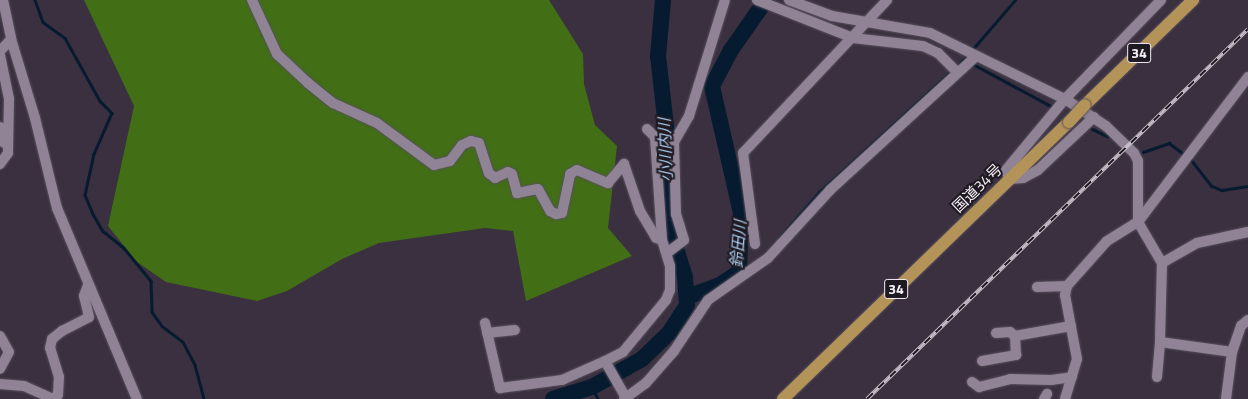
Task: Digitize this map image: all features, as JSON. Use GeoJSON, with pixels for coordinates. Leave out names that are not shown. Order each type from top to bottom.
{"type":"FeatureCollection","features":[{"type":"Feature","properties":{"kind":"highway","name":"国道34号"},"geometry":{"type":"LineString","coordinates":[[783,399],[1193,0]]}},
{"type":"Feature","properties":{"kind":"street"},"geometry":{"type":"LineString","coordinates":[[3,0],[10,39],[35,118],[57,208],[137,399]]}},
{"type":"Feature","properties":{"kind":"street"},"geometry":{"type":"LineString","coordinates":[[252,0],[277,54],[308,83],[333,103],[377,123],[434,165],[450,161],[462,145],[471,141],[479,143],[489,173],[495,178],[508,172],[512,174],[517,193],[538,188],[550,211],[556,214],[562,213],[570,174],[576,170],[608,183],[624,164],[640,211],[656,238],[662,240]]}},
{"type":"Feature","properties":{"kind":"street"},"geometry":{"type":"LineString","coordinates":[[668,253],[684,240],[676,214],[673,142],[689,116],[725,0]]}},
{"type":"Feature","properties":{"kind":"street"},"geometry":{"type":"LineString","coordinates":[[758,0],[853,38],[923,46],[938,53],[949,65],[960,71]]}},
{"type":"Feature","properties":{"kind":"street"},"geometry":{"type":"LineString","coordinates":[[755,244],[743,152],[867,24],[888,0]]}},
{"type":"Feature","properties":{"kind":"street"},"geometry":{"type":"LineString","coordinates":[[1094,117],[1038,170],[1023,178],[1009,179],[1006,170],[1065,99],[1161,0]]}},
{"type":"Feature","properties":{"kind":"street"},"geometry":{"type":"LineString","coordinates":[[790,1],[867,24],[925,32],[1065,99],[1094,117],[1134,153],[1138,161],[1138,222],[1162,263],[1160,342],[1157,377]]}},
{"type":"Feature","properties":{"kind":"street"},"geometry":{"type":"LineString","coordinates":[[894,42],[925,32]]}},
{"type":"Feature","properties":{"kind":"street"},"geometry":{"type":"LineString","coordinates":[[0,51],[10,39]]}},
{"type":"Feature","properties":{"kind":"street"},"geometry":{"type":"LineString","coordinates":[[0,55],[9,94],[8,153],[0,164]]}},
{"type":"Feature","properties":{"kind":"street"},"geometry":{"type":"LineString","coordinates":[[606,363],[624,397],[646,383],[674,351],[708,300],[768,258],[830,190],[975,57]]}},
{"type":"Feature","properties":{"kind":"street"},"geometry":{"type":"LineString","coordinates":[[1037,287],[1067,286],[1107,241],[1138,222],[1182,161],[1248,77]]}},
{"type":"Feature","properties":{"kind":"street"},"geometry":{"type":"LineString","coordinates":[[0,127],[1,141],[8,145]]}},
{"type":"Feature","properties":{"kind":"street"},"geometry":{"type":"LineString","coordinates":[[647,129],[655,137],[673,142]]}},
{"type":"Feature","properties":{"kind":"street"},"geometry":{"type":"LineString","coordinates":[[515,330],[486,328],[500,388],[562,380],[606,363],[623,352],[666,300],[670,290],[668,253],[662,240],[655,137]]}},
{"type":"Feature","properties":{"kind":"street"},"geometry":{"type":"LineString","coordinates":[[1162,263],[1197,243],[1248,232]]}},
{"type":"Feature","properties":{"kind":"street"},"geometry":{"type":"LineString","coordinates":[[0,384],[24,386],[53,399],[58,395],[59,377],[50,348],[52,339],[62,331],[90,317],[84,296],[88,285]]}},
{"type":"Feature","properties":{"kind":"street"},"geometry":{"type":"LineString","coordinates":[[1065,399],[1077,359],[1071,326],[1067,286]]}},
{"type":"Feature","properties":{"kind":"street"},"geometry":{"type":"LineString","coordinates":[[1226,399],[1232,352],[1241,326],[1248,320]]}},
{"type":"Feature","properties":{"kind":"street"},"geometry":{"type":"LineString","coordinates":[[1015,336],[1071,326]]}},
{"type":"Feature","properties":{"kind":"street"},"geometry":{"type":"LineString","coordinates":[[982,361],[1016,355],[1015,336],[1010,332],[996,333]]}},
{"type":"Feature","properties":{"kind":"street"},"geometry":{"type":"LineString","coordinates":[[0,336],[9,352],[0,369]]}},
{"type":"Feature","properties":{"kind":"street"},"geometry":{"type":"LineString","coordinates":[[1160,342],[1232,352]]}},
{"type":"Feature","properties":{"kind":"street"},"geometry":{"type":"LineString","coordinates":[[972,382],[979,387],[1010,379],[1031,381],[1072,377]]}},
{"type":"Feature","properties":{"kind":"green space"},"geometry":{"type":"Polygon","coordinates":[[[84,0],[549,0],[583,54],[584,84],[595,125],[617,146],[608,228],[632,256],[526,301],[513,231],[485,228],[379,243],[342,259],[287,291],[257,301],[166,282],[137,262],[108,226],[134,106],[84,0]]]}},
{"type":"Feature","properties":{"kind":"waterway"},"geometry":{"type":"LineString","coordinates":[[35,0],[43,22],[65,38],[100,101],[112,113],[94,154],[85,195],[93,214],[103,231],[124,248],[151,281],[152,312],[162,326],[183,342],[195,365],[204,399]]}},
{"type":"Feature","properties":{"kind":"waterway","name":"小川内川"},"geometry":{"type":"LineString","coordinates":[[553,399],[592,387],[642,359],[669,333],[687,305],[685,277],[670,229],[667,211],[666,126],[658,56],[663,0]]}},
{"type":"Feature","properties":{"kind":"waterway","name":"鈴田川"},"geometry":{"type":"LineString","coordinates":[[687,297],[720,285],[739,272],[741,213],[712,86],[731,50],[766,0]]}},
{"type":"Feature","properties":{"kind":"waterway"},"geometry":{"type":"LineString","coordinates":[[971,51],[1015,0]]}},
{"type":"Feature","properties":{"kind":"waterway"},"geometry":{"type":"LineString","coordinates":[[956,67],[968,55]]}},
{"type":"Feature","properties":{"kind":"waterway"},"geometry":{"type":"LineString","coordinates":[[971,63],[1051,106]]}},
{"type":"Feature","properties":{"kind":"waterway"},"geometry":{"type":"LineString","coordinates":[[779,238],[819,192],[952,70]]}},
{"type":"Feature","properties":{"kind":"waterway"},"geometry":{"type":"LineString","coordinates":[[1092,129],[1107,136]]}},
{"type":"Feature","properties":{"kind":"waterway"},"geometry":{"type":"LineString","coordinates":[[1143,152],[1169,143],[1185,155]]}},
{"type":"Feature","properties":{"kind":"waterway"},"geometry":{"type":"LineString","coordinates":[[1189,157],[1212,186],[1222,190],[1248,186]]}},
{"type":"Feature","properties":{"kind":"waterway"},"geometry":{"type":"LineString","coordinates":[[592,387],[598,399]]}},
{"type":"Feature","properties":{"kind":"railway"},"geometry":{"type":"LineString","coordinates":[[867,399],[1248,29]]}}]}
